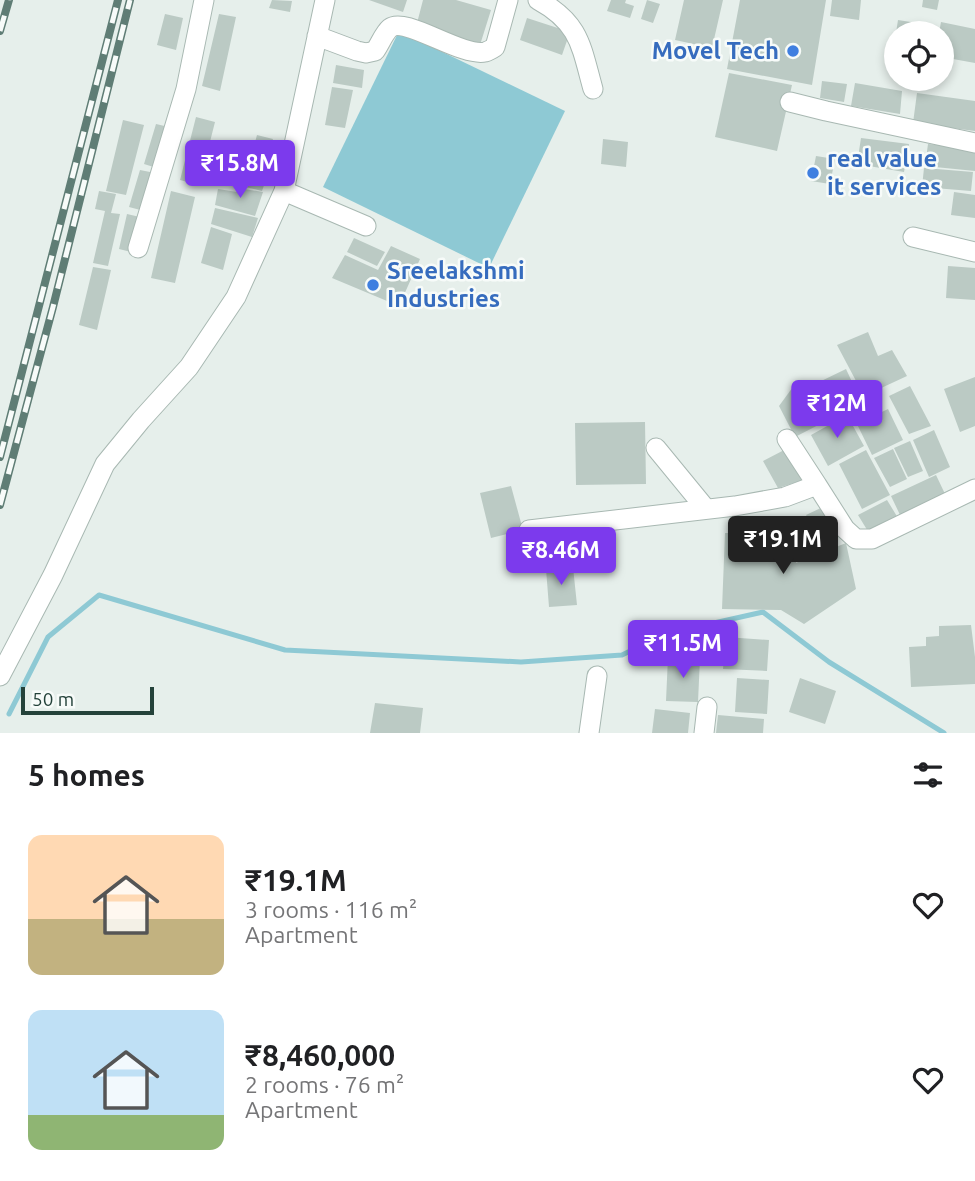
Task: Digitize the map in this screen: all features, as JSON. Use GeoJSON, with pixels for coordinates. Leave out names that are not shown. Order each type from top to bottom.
{"type":"FeatureCollection","features":[{"type":"Feature","properties":{"kind":"street"},"geometry":{"type":"LineString","coordinates":[[138,248],[186,89],[204,0]]}},
{"type":"Feature","properties":{"kind":"street"},"geometry":{"type":"LineString","coordinates":[[0,676],[54,575],[105,464],[189,367],[236,297],[284,191],[325,0]]}},
{"type":"Feature","properties":{"kind":"street"},"geometry":{"type":"LineString","coordinates":[[317,36],[366,53],[375,51],[388,29],[395,25],[404,25],[451,46],[484,53],[495,47],[508,0]]}},
{"type":"Feature","properties":{"kind":"street"},"geometry":{"type":"LineString","coordinates":[[538,0],[565,18],[579,38],[593,89]]}},
{"type":"Feature","properties":{"kind":"street"},"geometry":{"type":"LineString","coordinates":[[790,102],[975,143]]}},
{"type":"Feature","properties":{"kind":"street"},"geometry":{"type":"LineString","coordinates":[[284,191],[366,226]]}},
{"type":"Feature","properties":{"kind":"street"},"geometry":{"type":"LineString","coordinates":[[913,237],[975,252]]}},
{"type":"Feature","properties":{"kind":"street"},"geometry":{"type":"LineString","coordinates":[[787,439],[845,529],[856,539],[872,539],[975,489]]}},
{"type":"Feature","properties":{"kind":"street"},"geometry":{"type":"LineString","coordinates":[[656,449],[706,509]]}},
{"type":"Feature","properties":{"kind":"street"},"geometry":{"type":"LineString","coordinates":[[529,530],[785,497],[817,485]]}},
{"type":"Feature","properties":{"kind":"street"},"geometry":{"type":"LineString","coordinates":[[589,733],[597,676]]}},
{"type":"Feature","properties":{"kind":"street"},"geometry":{"type":"LineString","coordinates":[[705,733],[707,707]]}},
{"type":"Feature","properties":{"kind":"water"},"geometry":{"type":"Polygon","coordinates":[[[399,31],[565,111],[489,268],[323,187],[399,31]]]}},
{"type":"Feature","properties":{"kind":"building"},"geometry":{"type":"Polygon","coordinates":[[[272,0],[292,1],[290,12],[269,8],[272,0]]]}},
{"type":"Feature","properties":{"kind":"building"},"geometry":{"type":"Polygon","coordinates":[[[369,0],[407,0],[403,12],[369,0]]]}},
{"type":"Feature","properties":{"kind":"building"},"geometry":{"type":"Polygon","coordinates":[[[423,0],[456,0],[491,10],[480,45],[416,27],[423,0]]]}},
{"type":"Feature","properties":{"kind":"building"},"geometry":{"type":"Polygon","coordinates":[[[611,0],[626,0],[625,3],[634,6],[630,18],[607,11],[611,0]]]}},
{"type":"Feature","properties":{"kind":"building"},"geometry":{"type":"Polygon","coordinates":[[[647,0],[660,4],[653,23],[641,19],[647,0]]]}},
{"type":"Feature","properties":{"kind":"building"},"geometry":{"type":"Polygon","coordinates":[[[684,0],[723,0],[712,48],[675,40],[684,0]]]}},
{"type":"Feature","properties":{"kind":"building"},"geometry":{"type":"Polygon","coordinates":[[[740,0],[826,0],[812,85],[727,69],[740,0]]]}},
{"type":"Feature","properties":{"kind":"building"},"geometry":{"type":"Polygon","coordinates":[[[832,0],[861,0],[859,20],[830,16],[832,0]]]}},
{"type":"Feature","properties":{"kind":"building"},"geometry":{"type":"Polygon","coordinates":[[[923,0],[939,0],[937,10],[922,7],[923,0]]]}},
{"type":"Feature","properties":{"kind":"building"},"geometry":{"type":"Polygon","coordinates":[[[165,14],[183,18],[176,50],[157,45],[165,14]]]}},
{"type":"Feature","properties":{"kind":"building"},"geometry":{"type":"Polygon","coordinates":[[[219,14],[236,17],[220,91],[202,86],[219,14]]]}},
{"type":"Feature","properties":{"kind":"building"},"geometry":{"type":"Polygon","coordinates":[[[527,18],[570,32],[562,55],[520,40],[527,18]]]}},
{"type":"Feature","properties":{"kind":"building"},"geometry":{"type":"Polygon","coordinates":[[[954,25],[975,29],[975,63],[954,59],[954,25]]]}},
{"type":"Feature","properties":{"kind":"building"},"geometry":{"type":"Polygon","coordinates":[[[336,65],[364,70],[362,88],[333,83],[336,65]]]}},
{"type":"Feature","properties":{"kind":"building"},"geometry":{"type":"Polygon","coordinates":[[[729,73],[792,85],[777,151],[715,137],[729,73]]]}},
{"type":"Feature","properties":{"kind":"building"},"geometry":{"type":"Polygon","coordinates":[[[822,81],[847,84],[844,102],[820,98],[822,81]]]}},
{"type":"Feature","properties":{"kind":"building"},"geometry":{"type":"Polygon","coordinates":[[[855,83],[884,88],[884,91],[902,91],[900,114],[851,106],[855,83]]]}},
{"type":"Feature","properties":{"kind":"building"},"geometry":{"type":"Polygon","coordinates":[[[332,87],[353,90],[345,128],[325,125],[332,87]]]}},
{"type":"Feature","properties":{"kind":"building"},"geometry":{"type":"Polygon","coordinates":[[[917,93],[975,101],[975,131],[913,123],[917,93]]]}},
{"type":"Feature","properties":{"kind":"building"},"geometry":{"type":"Polygon","coordinates":[[[196,117],[215,122],[199,185],[180,180],[196,117]]]}},
{"type":"Feature","properties":{"kind":"building"},"geometry":{"type":"Polygon","coordinates":[[[123,120],[144,125],[126,195],[106,191],[123,120]]]}},
{"type":"Feature","properties":{"kind":"building"},"geometry":{"type":"Polygon","coordinates":[[[156,124],[173,128],[160,169],[144,164],[156,124]]]}},
{"type":"Feature","properties":{"kind":"building"},"geometry":{"type":"Polygon","coordinates":[[[257,135],[273,139],[264,168],[249,164],[257,135]]]}},
{"type":"Feature","properties":{"kind":"building"},"geometry":{"type":"Polygon","coordinates":[[[861,138],[909,144],[904,172],[857,164],[861,138]]]}},
{"type":"Feature","properties":{"kind":"building"},"geometry":{"type":"Polygon","coordinates":[[[603,139],[628,142],[626,167],[601,164],[603,139]]]}},
{"type":"Feature","properties":{"kind":"building"},"geometry":{"type":"Polygon","coordinates":[[[928,144],[975,148],[975,171],[925,166],[928,144]]]}},
{"type":"Feature","properties":{"kind":"building"},"geometry":{"type":"Polygon","coordinates":[[[816,156],[835,159],[830,184],[811,181],[816,156]]]}},
{"type":"Feature","properties":{"kind":"building"},"geometry":{"type":"Polygon","coordinates":[[[238,167],[268,174],[262,191],[233,184],[238,167]]]}},
{"type":"Feature","properties":{"kind":"building"},"geometry":{"type":"Polygon","coordinates":[[[924,168],[973,172],[971,191],[922,187],[924,168]]]}},
{"type":"Feature","properties":{"kind":"building"},"geometry":{"type":"Polygon","coordinates":[[[140,170],[160,174],[148,212],[129,207],[140,170]]]}},
{"type":"Feature","properties":{"kind":"building"},"geometry":{"type":"Polygon","coordinates":[[[238,188],[263,192],[255,216],[215,205],[218,189],[237,192],[238,188]]]}},
{"type":"Feature","properties":{"kind":"building"},"geometry":{"type":"Polygon","coordinates":[[[99,191],[116,194],[111,213],[120,214],[108,266],[93,263],[105,211],[95,209],[99,191]]]}},
{"type":"Feature","properties":{"kind":"building"},"geometry":{"type":"Polygon","coordinates":[[[171,191],[195,197],[175,283],[151,278],[171,191]]]}},
{"type":"Feature","properties":{"kind":"building"},"geometry":{"type":"Polygon","coordinates":[[[954,192],[975,195],[975,218],[951,215],[954,192]]]}},
{"type":"Feature","properties":{"kind":"building"},"geometry":{"type":"Polygon","coordinates":[[[215,208],[258,218],[252,237],[211,224],[215,208]]]}},
{"type":"Feature","properties":{"kind":"building"},"geometry":{"type":"Polygon","coordinates":[[[127,214],[144,218],[135,253],[119,249],[127,214]]]}},
{"type":"Feature","properties":{"kind":"building"},"geometry":{"type":"Polygon","coordinates":[[[211,227],[232,234],[223,270],[201,263],[211,227]]]}},
{"type":"Feature","properties":{"kind":"building"},"geometry":{"type":"Polygon","coordinates":[[[354,238],[385,252],[377,266],[347,252],[354,238]]]}},
{"type":"Feature","properties":{"kind":"building"},"geometry":{"type":"Polygon","coordinates":[[[391,246],[420,259],[399,306],[332,278],[345,255],[378,270],[391,246]]]}},
{"type":"Feature","properties":{"kind":"building"},"geometry":{"type":"Polygon","coordinates":[[[948,266],[975,268],[975,300],[946,298],[948,266]]]}},
{"type":"Feature","properties":{"kind":"building"},"geometry":{"type":"Polygon","coordinates":[[[93,267],[111,270],[97,330],[79,325],[93,267]]]}},
{"type":"Feature","properties":{"kind":"building"},"geometry":{"type":"Polygon","coordinates":[[[868,332],[878,356],[892,350],[907,376],[864,396],[837,345],[868,332]]]}},
{"type":"Feature","properties":{"kind":"building"},"geometry":{"type":"Polygon","coordinates":[[[846,369],[860,399],[831,415],[815,384],[846,369]]]}},
{"type":"Feature","properties":{"kind":"building"},"geometry":{"type":"Polygon","coordinates":[[[975,377],[975,426],[960,432],[944,389],[975,377]]]}},
{"type":"Feature","properties":{"kind":"building"},"geometry":{"type":"Polygon","coordinates":[[[798,380],[806,396],[815,392],[830,419],[795,437],[779,406],[798,380]]]}},
{"type":"Feature","properties":{"kind":"building"},"geometry":{"type":"Polygon","coordinates":[[[910,386],[931,426],[909,434],[889,396],[910,386]]]}},
{"type":"Feature","properties":{"kind":"building"},"geometry":{"type":"Polygon","coordinates":[[[888,409],[903,440],[872,455],[857,424],[888,409]]]}},
{"type":"Feature","properties":{"kind":"building"},"geometry":{"type":"Polygon","coordinates":[[[847,415],[864,446],[828,466],[811,435],[847,415]]]}},
{"type":"Feature","properties":{"kind":"building"},"geometry":{"type":"Polygon","coordinates":[[[645,422],[646,484],[576,485],[575,423],[645,422]]]}},
{"type":"Feature","properties":{"kind":"building"},"geometry":{"type":"Polygon","coordinates":[[[934,430],[950,467],[929,477],[913,440],[934,430]]]}},
{"type":"Feature","properties":{"kind":"building"},"geometry":{"type":"Polygon","coordinates":[[[910,441],[923,471],[908,477],[894,448],[910,441]]]}},
{"type":"Feature","properties":{"kind":"building"},"geometry":{"type":"Polygon","coordinates":[[[788,448],[803,480],[778,488],[763,461],[788,448]]]}},
{"type":"Feature","properties":{"kind":"building"},"geometry":{"type":"Polygon","coordinates":[[[893,449],[907,479],[890,487],[874,458],[893,449]]]}},
{"type":"Feature","properties":{"kind":"building"},"geometry":{"type":"Polygon","coordinates":[[[866,450],[890,495],[862,509],[839,464],[866,450]]]}},
{"type":"Feature","properties":{"kind":"building"},"geometry":{"type":"Polygon","coordinates":[[[936,475],[946,496],[901,517],[891,496],[936,475]]]}},
{"type":"Feature","properties":{"kind":"building"},"geometry":{"type":"Polygon","coordinates":[[[511,486],[523,530],[491,538],[480,493],[511,486]]]}},
{"type":"Feature","properties":{"kind":"building"},"geometry":{"type":"Polygon","coordinates":[[[887,500],[898,518],[869,533],[858,515],[887,500]]]}},
{"type":"Feature","properties":{"kind":"building"},"geometry":{"type":"Polygon","coordinates":[[[825,506],[837,526],[819,536],[806,515],[825,506]]]}},
{"type":"Feature","properties":{"kind":"building"},"geometry":{"type":"Polygon","coordinates":[[[725,533],[796,534],[796,563],[846,543],[856,589],[804,624],[781,610],[722,609],[725,533]]]}},
{"type":"Feature","properties":{"kind":"building"},"geometry":{"type":"Polygon","coordinates":[[[573,567],[577,605],[549,607],[546,569],[573,567]]]}},
{"type":"Feature","properties":{"kind":"building"},"geometry":{"type":"Polygon","coordinates":[[[971,625],[975,684],[911,687],[909,647],[926,646],[926,637],[939,636],[939,626],[971,625]]]}},
{"type":"Feature","properties":{"kind":"building"},"geometry":{"type":"Polygon","coordinates":[[[726,637],[769,640],[767,671],[723,669],[726,637]]]}},
{"type":"Feature","properties":{"kind":"building"},"geometry":{"type":"Polygon","coordinates":[[[668,657],[700,658],[698,702],[666,701],[668,657]]]}},
{"type":"Feature","properties":{"kind":"building"},"geometry":{"type":"Polygon","coordinates":[[[737,678],[769,680],[767,714],[735,712],[737,678]]]}},
{"type":"Feature","properties":{"kind":"building"},"geometry":{"type":"Polygon","coordinates":[[[800,678],[836,691],[825,724],[789,712],[800,678]]]}},
{"type":"Feature","properties":{"kind":"building"},"geometry":{"type":"Polygon","coordinates":[[[375,703],[423,708],[420,733],[370,733],[375,703]]]}},
{"type":"Feature","properties":{"kind":"building"},"geometry":{"type":"Polygon","coordinates":[[[655,709],[690,713],[688,733],[652,733],[655,709]]]}},
{"type":"Feature","properties":{"kind":"building"},"geometry":{"type":"Polygon","coordinates":[[[718,715],[764,719],[763,733],[716,733],[718,715]]]}},
{"type":"Feature","properties":{"kind":"waterway"},"geometry":{"type":"LineString","coordinates":[[9,714],[48,637],[99,595],[285,650],[521,662],[622,655],[665,634],[763,612],[829,662],[944,733]]}},
{"type":"Feature","properties":{"kind":"railway"},"geometry":{"type":"LineString","coordinates":[[0,31],[9,0]]}},
{"type":"Feature","properties":{"kind":"railway"},"geometry":{"type":"LineString","coordinates":[[0,457],[118,0]]}},
{"type":"Feature","properties":{"kind":"railway"},"geometry":{"type":"LineString","coordinates":[[0,505],[130,0]]}},
{"type":"Feature","properties":{"kind":"place","name":"Movel Tech"},"geometry":{"type":"Point","coordinates":[793,51]}},
{"type":"Feature","properties":{"kind":"place","name":"real value it services"},"geometry":{"type":"Point","coordinates":[813,173]}},
{"type":"Feature","properties":{"kind":"place","name":"Sreelakshmi Industries"},"geometry":{"type":"Point","coordinates":[373,285]}}]}
